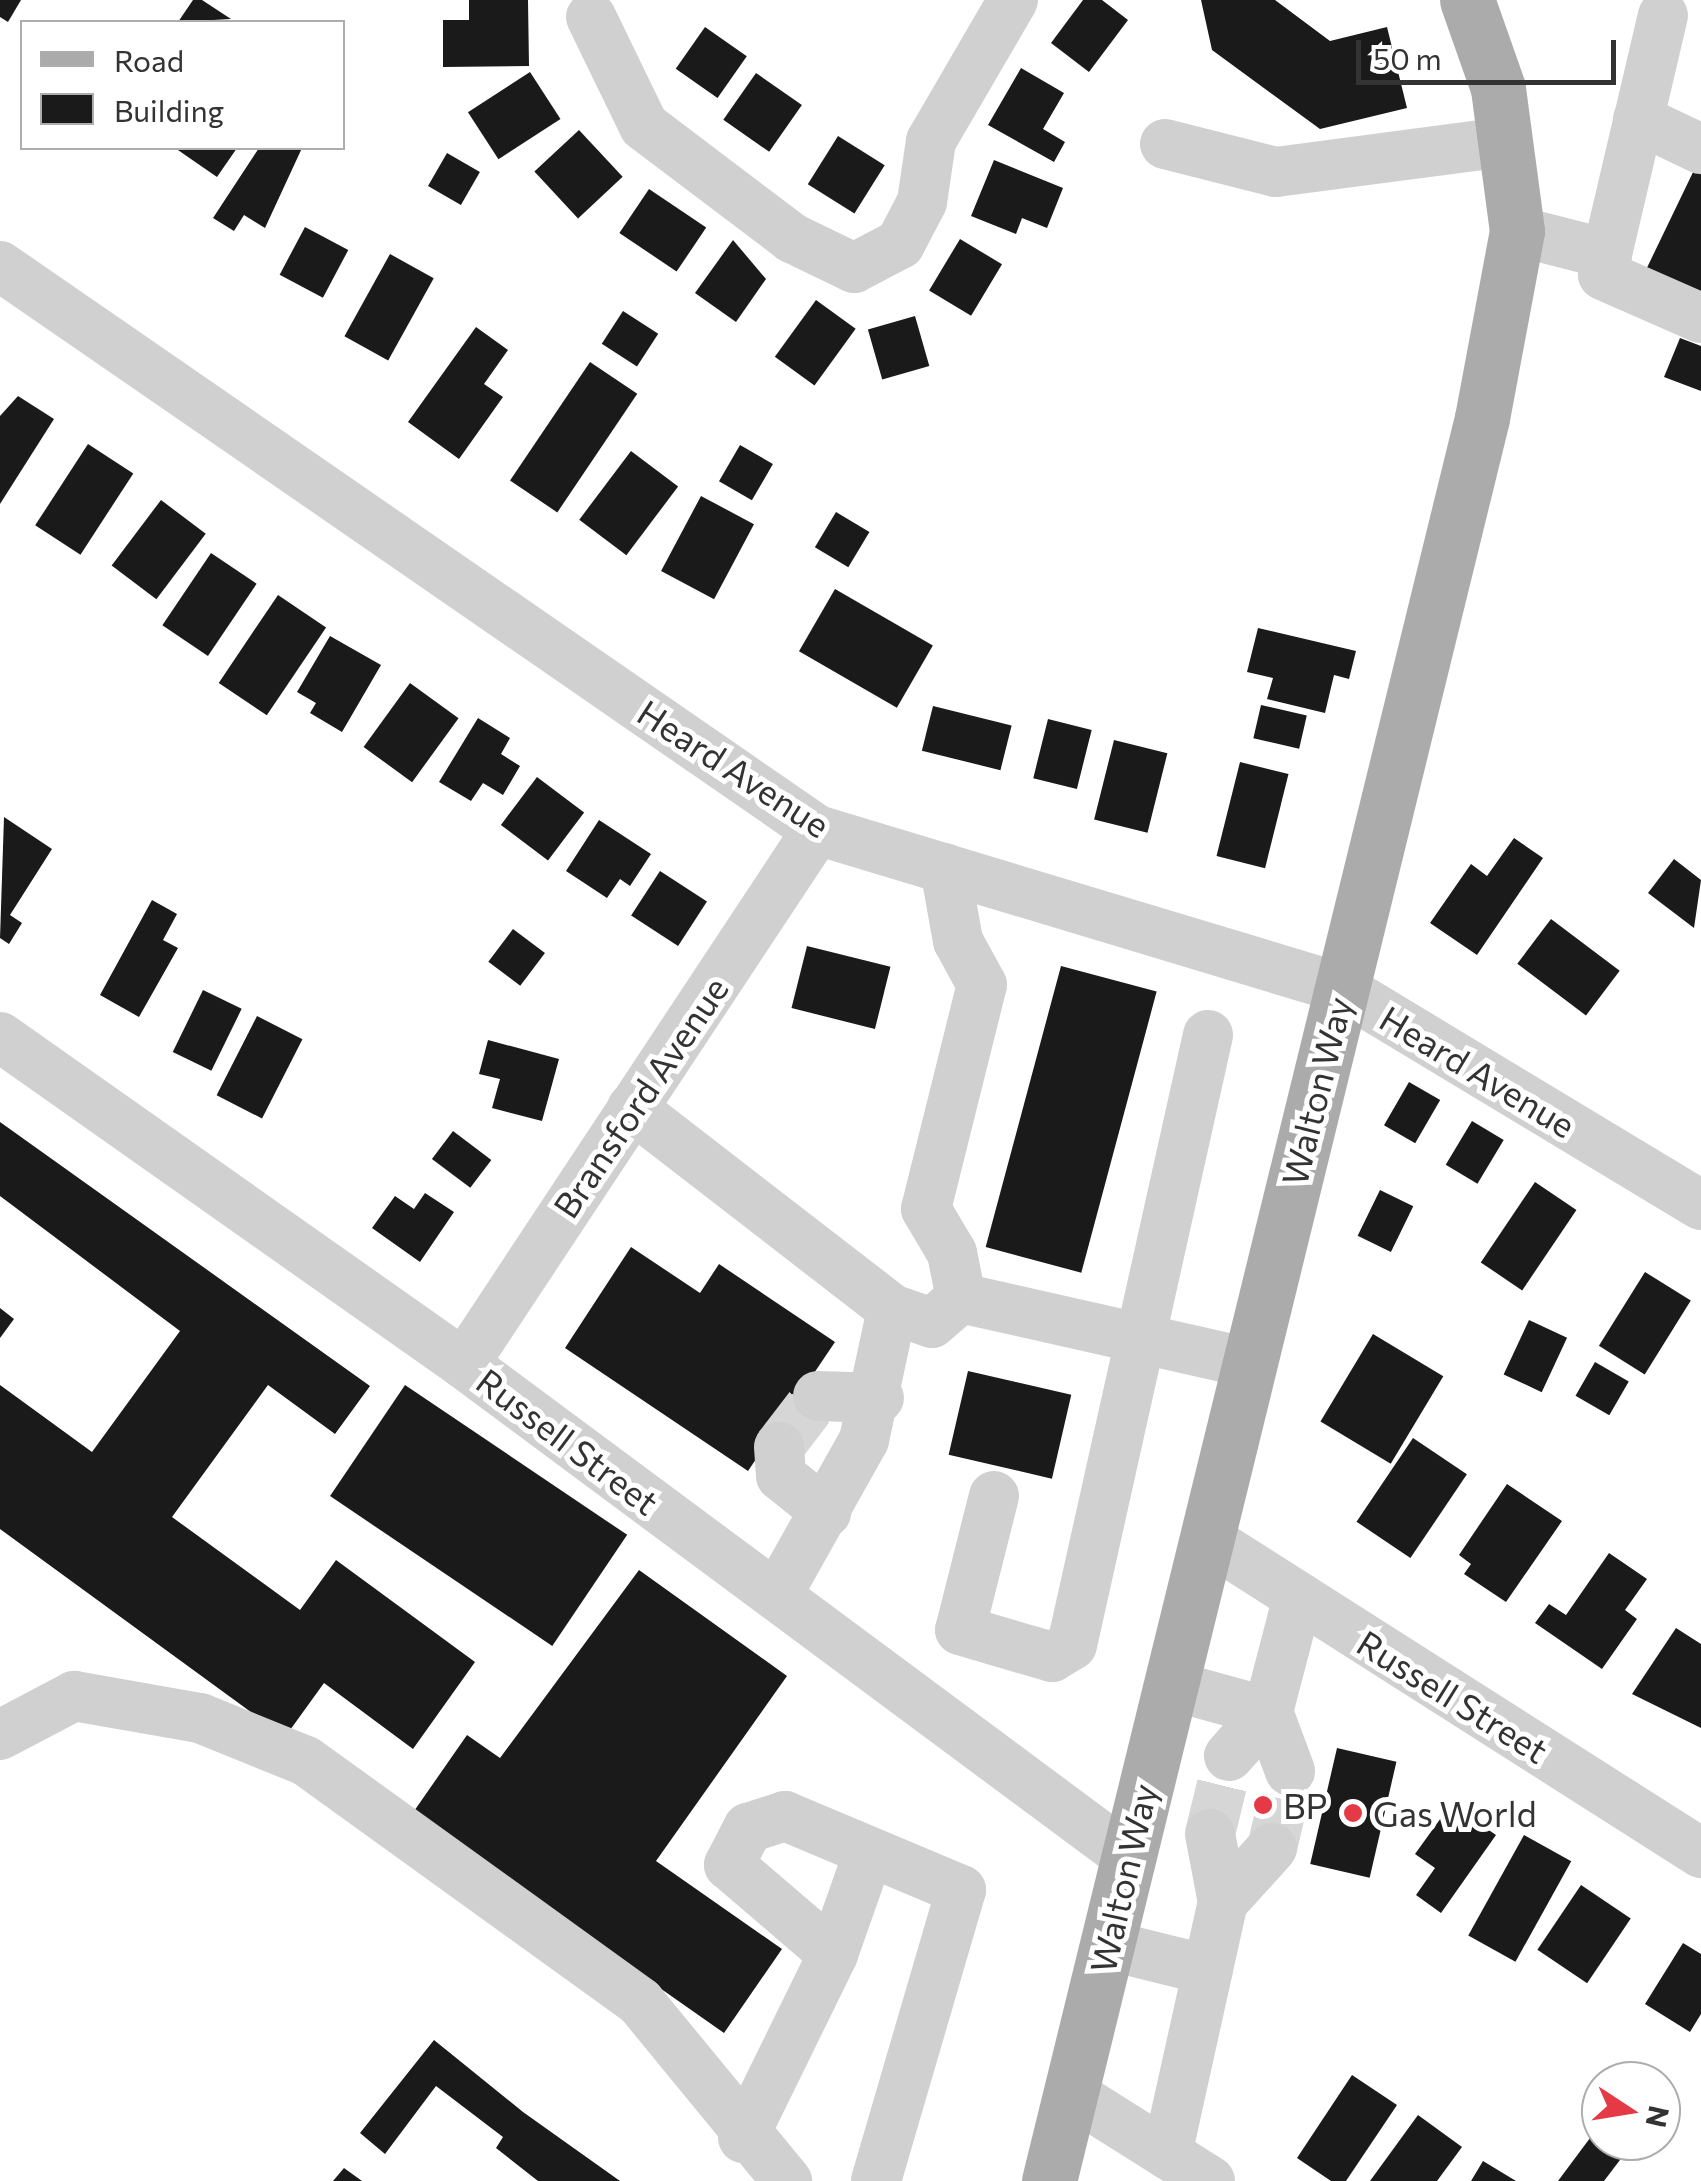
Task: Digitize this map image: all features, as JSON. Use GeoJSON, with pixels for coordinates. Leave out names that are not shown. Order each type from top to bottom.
{"type":"FeatureCollection","features":[{"type":"Feature","properties":{"kind":"main road","name":"Walton Way"},"geometry":{"type":"LineString","coordinates":[[1049,2181],[1482,418],[1518,231],[1498,88],[1467,0]]}},
{"type":"Feature","properties":{"kind":"street"},"geometry":{"type":"LineString","coordinates":[[591,18],[644,126],[792,238],[854,268],[900,244],[922,202],[931,140],[1013,0]]}},
{"type":"Feature","properties":{"kind":"street"},"geometry":{"type":"LineString","coordinates":[[1605,265],[1638,119],[1668,19]]}},
{"type":"Feature","properties":{"kind":"street"},"geometry":{"type":"LineString","coordinates":[[1638,119],[1701,149]]}},
{"type":"Feature","properties":{"kind":"street"},"geometry":{"type":"LineString","coordinates":[[1164,144],[1276,172],[1505,142]]}},
{"type":"Feature","properties":{"kind":"street"},"geometry":{"type":"LineString","coordinates":[[1518,231],[1605,265],[1701,318]]}},
{"type":"Feature","properties":{"kind":"street","name":"Heard Avenue"},"geometry":{"type":"LineString","coordinates":[[0,266],[817,830],[1341,988],[1701,1206]]}},
{"type":"Feature","properties":{"kind":"street","name":"Bransford Avenue"},"geometry":{"type":"LineString","coordinates":[[464,1364],[817,830]]}},
{"type":"Feature","properties":{"kind":"street"},"geometry":{"type":"LineString","coordinates":[[946,868],[958,941],[982,985],[926,1209],[952,1253],[961,1298]]}},
{"type":"Feature","properties":{"kind":"street"},"geometry":{"type":"LineString","coordinates":[[960,1630],[1052,1657],[1072,1645],[1208,1035]]}},
{"type":"Feature","properties":{"kind":"street","name":"Russell Street"},"geometry":{"type":"LineString","coordinates":[[0,1037],[464,1364],[1128,1856]]}},
{"type":"Feature","properties":{"kind":"street"},"geometry":{"type":"LineString","coordinates":[[632,1108],[892,1309],[932,1324],[961,1298]]}},
{"type":"Feature","properties":{"kind":"street"},"geometry":{"type":"LineString","coordinates":[[961,1298],[1249,1363]]}},
{"type":"Feature","properties":{"kind":"street"},"geometry":{"type":"LineString","coordinates":[[776,1596],[826,1512],[879,1398],[892,1309]]}},
{"type":"Feature","properties":{"kind":"street"},"geometry":{"type":"LineString","coordinates":[[818,1396],[879,1398]]}},
{"type":"Feature","properties":{"kind":"street"},"geometry":{"type":"LineString","coordinates":[[780,1447],[781,1476],[826,1512]]}},
{"type":"Feature","properties":{"kind":"street"},"geometry":{"type":"LineString","coordinates":[[920,1700],[960,1630],[994,1496]]}},
{"type":"Feature","properties":{"kind":"street","name":"Russell Street"},"geometry":{"type":"LineString","coordinates":[[1206,1538],[1701,1853]]}},
{"type":"Feature","properties":{"kind":"street"},"geometry":{"type":"LineString","coordinates":[[1258,1763],[1298,1597]]}},
{"type":"Feature","properties":{"kind":"street"},"geometry":{"type":"LineString","coordinates":[[1170,1685],[1268,1712]]}},
{"type":"Feature","properties":{"kind":"street"},"geometry":{"type":"LineString","coordinates":[[1,1733],[74,1696],[200,1718],[306,1761],[640,2002],[743,2138],[787,2181]]}},
{"type":"Feature","properties":{"kind":"street"},"geometry":{"type":"LineString","coordinates":[[833,1954],[729,1865],[748,1828],[785,1816],[961,1890],[876,2181]]}},
{"type":"Feature","properties":{"kind":"street"},"geometry":{"type":"LineString","coordinates":[[1168,2154],[1239,1841]]}},
{"type":"Feature","properties":{"kind":"street"},"geometry":{"type":"LineString","coordinates":[[743,2138],[833,1954],[869,1852]]}},
{"type":"Feature","properties":{"kind":"street"},"geometry":{"type":"LineString","coordinates":[[1107,1946],[1208,1970]]}},
{"type":"Feature","properties":{"kind":"street"},"geometry":{"type":"LineString","coordinates":[[1072,2094],[1210,2181]]}},
{"type":"Feature","properties":{"kind":"building"},"geometry":{"type":"Polygon","coordinates":[[[0,0],[21,0],[8,22],[0,17],[0,0]]]}},
{"type":"Feature","properties":{"kind":"building"},"geometry":{"type":"Polygon","coordinates":[[[193,0],[202,0],[231,19],[213,20],[179,20],[193,0]]]}},
{"type":"Feature","properties":{"kind":"building"},"geometry":{"type":"Polygon","coordinates":[[[469,0],[528,0],[529,66],[443,67],[443,20],[469,20],[469,0]]]}},
{"type":"Feature","properties":{"kind":"building"},"geometry":{"type":"Polygon","coordinates":[[[1083,0],[1102,0],[1128,20],[1089,72],[1051,43],[1083,0]]]}},
{"type":"Feature","properties":{"kind":"building"},"geometry":{"type":"Polygon","coordinates":[[[1201,0],[1275,0],[1330,41],[1387,27],[1407,108],[1320,129],[1212,50],[1201,0]]]}},
{"type":"Feature","properties":{"kind":"building"},"geometry":{"type":"Polygon","coordinates":[[[705,27],[747,56],[718,98],[676,69],[705,27]]]}},
{"type":"Feature","properties":{"kind":"building"},"geometry":{"type":"Polygon","coordinates":[[[1021,68],[1064,93],[1043,129],[1065,142],[1054,162],[988,125],[1021,68]]]}},
{"type":"Feature","properties":{"kind":"building"},"geometry":{"type":"Polygon","coordinates":[[[530,72],[560,119],[498,159],[468,112],[530,72]]]}},
{"type":"Feature","properties":{"kind":"building"},"geometry":{"type":"Polygon","coordinates":[[[756,73],[802,105],[769,152],[723,120],[756,73]]]}},
{"type":"Feature","properties":{"kind":"building"},"geometry":{"type":"Polygon","coordinates":[[[579,130],[623,177],[578,218],[534,172],[579,130]]]}},
{"type":"Feature","properties":{"kind":"building"},"geometry":{"type":"Polygon","coordinates":[[[838,136],[885,165],[854,213],[808,184],[838,136]]]}},
{"type":"Feature","properties":{"kind":"building"},"geometry":{"type":"Polygon","coordinates":[[[178,150],[236,150],[217,177],[178,150]]]}},
{"type":"Feature","properties":{"kind":"building"},"geometry":{"type":"Polygon","coordinates":[[[258,150],[301,150],[265,228],[244,215],[234,231],[213,218],[258,150]]]}},
{"type":"Feature","properties":{"kind":"building"},"geometry":{"type":"Polygon","coordinates":[[[447,153],[480,172],[461,205],[428,186],[447,153]]]}},
{"type":"Feature","properties":{"kind":"building"},"geometry":{"type":"Polygon","coordinates":[[[994,160],[1063,188],[1047,228],[1022,218],[1016,234],[971,216],[994,160]]]}},
{"type":"Feature","properties":{"kind":"building"},"geometry":{"type":"Polygon","coordinates":[[[1696,166],[1701,168],[1701,305],[1643,276],[1696,166]]]}},
{"type":"Feature","properties":{"kind":"building"},"geometry":{"type":"Polygon","coordinates":[[[649,189],[706,228],[677,272],[619,233],[649,189]]]}},
{"type":"Feature","properties":{"kind":"building"},"geometry":{"type":"Polygon","coordinates":[[[305,227],[348,250],[323,298],[280,275],[305,227]]]}},
{"type":"Feature","properties":{"kind":"building"},"geometry":{"type":"Polygon","coordinates":[[[960,239],[1002,264],[971,316],[929,290],[960,239]]]}},
{"type":"Feature","properties":{"kind":"building"},"geometry":{"type":"Polygon","coordinates":[[[733,240],[766,279],[736,322],[695,293],[733,240]]]}},
{"type":"Feature","properties":{"kind":"building"},"geometry":{"type":"Polygon","coordinates":[[[390,254],[434,278],[388,360],[344,336],[390,254]]]}},
{"type":"Feature","properties":{"kind":"building"},"geometry":{"type":"Polygon","coordinates":[[[816,300],[856,329],[814,385],[775,357],[816,300]]]}},
{"type":"Feature","properties":{"kind":"building"},"geometry":{"type":"Polygon","coordinates":[[[623,311],[658,334],[637,367],[602,344],[623,311]]]}},
{"type":"Feature","properties":{"kind":"building"},"geometry":{"type":"Polygon","coordinates":[[[915,316],[929,366],[882,379],[868,330],[915,316]]]}},
{"type":"Feature","properties":{"kind":"building"},"geometry":{"type":"Polygon","coordinates":[[[476,327],[508,350],[484,384],[503,397],[459,459],[408,422],[476,327]]]}},
{"type":"Feature","properties":{"kind":"building"},"geometry":{"type":"Polygon","coordinates":[[[1680,338],[1701,346],[1701,391],[1664,377],[1680,338]]]}},
{"type":"Feature","properties":{"kind":"building"},"geometry":{"type":"Polygon","coordinates":[[[590,362],[637,394],[557,512],[510,481],[590,362]]]}},
{"type":"Feature","properties":{"kind":"building"},"geometry":{"type":"Polygon","coordinates":[[[18,396],[54,419],[0,504],[0,416],[18,396]]]}},
{"type":"Feature","properties":{"kind":"building"},"geometry":{"type":"Polygon","coordinates":[[[88,444],[133,473],[80,555],[35,525],[88,444]]]}},
{"type":"Feature","properties":{"kind":"building"},"geometry":{"type":"Polygon","coordinates":[[[740,445],[773,464],[752,500],[719,481],[740,445]]]}},
{"type":"Feature","properties":{"kind":"building"},"geometry":{"type":"Polygon","coordinates":[[[631,451],[678,487],[626,555],[579,520],[631,451]]]}},
{"type":"Feature","properties":{"kind":"building"},"geometry":{"type":"Polygon","coordinates":[[[701,496],[754,524],[714,599],[661,571],[701,496]]]}},
{"type":"Feature","properties":{"kind":"building"},"geometry":{"type":"Polygon","coordinates":[[[161,500],[206,534],[156,599],[112,565],[161,500]]]}},
{"type":"Feature","properties":{"kind":"building"},"geometry":{"type":"Polygon","coordinates":[[[836,512],[869,532],[848,567],[815,547],[836,512]]]}},
{"type":"Feature","properties":{"kind":"building"},"geometry":{"type":"Polygon","coordinates":[[[211,553],[257,584],[208,656],[162,625],[211,553]]]}},
{"type":"Feature","properties":{"kind":"building"},"geometry":{"type":"Polygon","coordinates":[[[835,589],[933,646],[897,708],[799,651],[835,589]]]}},
{"type":"Feature","properties":{"kind":"building"},"geometry":{"type":"Polygon","coordinates":[[[278,595],[326,627],[267,715],[219,683],[278,595]]]}},
{"type":"Feature","properties":{"kind":"building"},"geometry":{"type":"Polygon","coordinates":[[[1258,628],[1356,651],[1349,679],[1334,675],[1325,713],[1267,699],[1273,678],[1247,672],[1258,628]]]}},
{"type":"Feature","properties":{"kind":"building"},"geometry":{"type":"Polygon","coordinates":[[[330,636],[381,665],[342,732],[310,713],[316,703],[297,692],[330,636]]]}},
{"type":"Feature","properties":{"kind":"building"},"geometry":{"type":"Polygon","coordinates":[[[410,683],[459,718],[412,782],[364,747],[410,683]]]}},
{"type":"Feature","properties":{"kind":"building"},"geometry":{"type":"Polygon","coordinates":[[[1261,705],[1307,716],[1299,749],[1253,738],[1261,705]]]}},
{"type":"Feature","properties":{"kind":"building"},"geometry":{"type":"Polygon","coordinates":[[[933,706],[1012,726],[1000,770],[922,751],[933,706]]]}},
{"type":"Feature","properties":{"kind":"building"},"geometry":{"type":"Polygon","coordinates":[[[478,718],[510,738],[501,754],[520,766],[503,795],[483,783],[471,801],[439,782],[478,718]]]}},
{"type":"Feature","properties":{"kind":"building"},"geometry":{"type":"Polygon","coordinates":[[[1048,719],[1092,730],[1077,789],[1033,778],[1048,719]]]}},
{"type":"Feature","properties":{"kind":"building"},"geometry":{"type":"Polygon","coordinates":[[[1114,740],[1167,753],[1148,833],[1094,820],[1114,740]]]}},
{"type":"Feature","properties":{"kind":"building"},"geometry":{"type":"Polygon","coordinates":[[[1240,762],[1289,774],[1265,868],[1217,856],[1240,762]]]}},
{"type":"Feature","properties":{"kind":"building"},"geometry":{"type":"Polygon","coordinates":[[[537,777],[584,813],[548,860],[501,825],[537,777]]]}},
{"type":"Feature","properties":{"kind":"building"},"geometry":{"type":"Polygon","coordinates":[[[4,817],[52,849],[10,915],[22,923],[9,944],[0,938],[4,817]]]}},
{"type":"Feature","properties":{"kind":"building"},"geometry":{"type":"Polygon","coordinates":[[[599,820],[651,854],[630,886],[620,879],[607,898],[566,871],[599,820]]]}},
{"type":"Feature","properties":{"kind":"building"},"geometry":{"type":"Polygon","coordinates":[[[1514,838],[1543,858],[1477,955],[1430,923],[1471,864],[1487,876],[1514,838]]]}},
{"type":"Feature","properties":{"kind":"building"},"geometry":{"type":"Polygon","coordinates":[[[1674,859],[1701,880],[1694,928],[1648,893],[1674,859]]]}},
{"type":"Feature","properties":{"kind":"building"},"geometry":{"type":"Polygon","coordinates":[[[660,871],[707,901],[678,946],[631,915],[660,871]]]}},
{"type":"Feature","properties":{"kind":"building"},"geometry":{"type":"Polygon","coordinates":[[[152,900],[177,914],[163,940],[178,948],[139,1017],[100,995],[152,900]]]}},
{"type":"Feature","properties":{"kind":"building"},"geometry":{"type":"Polygon","coordinates":[[[1551,919],[1620,971],[1586,1015],[1517,964],[1551,919]]]}},
{"type":"Feature","properties":{"kind":"building"},"geometry":{"type":"Polygon","coordinates":[[[513,929],[545,953],[520,986],[488,962],[513,929]]]}},
{"type":"Feature","properties":{"kind":"building"},"geometry":{"type":"Polygon","coordinates":[[[807,946],[890,967],[875,1029],[792,1008],[807,946]]]}},
{"type":"Feature","properties":{"kind":"building"},"geometry":{"type":"Polygon","coordinates":[[[1061,966],[1157,992],[1081,1273],[986,1247],[1061,966]]]}},
{"type":"Feature","properties":{"kind":"building"},"geometry":{"type":"Polygon","coordinates":[[[203,990],[242,1009],[211,1071],[173,1052],[203,990]]]}},
{"type":"Feature","properties":{"kind":"building"},"geometry":{"type":"Polygon","coordinates":[[[257,1016],[302,1039],[262,1118],[217,1095],[257,1016]]]}},
{"type":"Feature","properties":{"kind":"building"},"geometry":{"type":"Polygon","coordinates":[[[488,1040],[559,1059],[542,1121],[492,1108],[500,1079],[479,1074],[488,1040]]]}},
{"type":"Feature","properties":{"kind":"building"},"geometry":{"type":"Polygon","coordinates":[[[1409,1082],[1440,1100],[1415,1143],[1384,1125],[1409,1082]]]}},
{"type":"Feature","properties":{"kind":"building"},"geometry":{"type":"Polygon","coordinates":[[[1472,1121],[1504,1140],[1477,1184],[1446,1165],[1472,1121]]]}},
{"type":"Feature","properties":{"kind":"building"},"geometry":{"type":"Polygon","coordinates":[[[0,1122],[370,1386],[335,1434],[268,1385],[172,1517],[300,1610],[336,1560],[475,1662],[413,1749],[324,1683],[285,1737],[0,1529],[0,1385],[92,1452],[180,1331],[0,1196],[0,1122]]]}},
{"type":"Feature","properties":{"kind":"building"},"geometry":{"type":"Polygon","coordinates":[[[453,1131],[491,1160],[470,1188],[432,1159],[453,1131]]]}},
{"type":"Feature","properties":{"kind":"building"},"geometry":{"type":"Polygon","coordinates":[[[1535,1182],[1576,1210],[1522,1290],[1481,1262],[1535,1182]]]}},
{"type":"Feature","properties":{"kind":"building"},"geometry":{"type":"Polygon","coordinates":[[[1380,1190],[1413,1206],[1391,1252],[1358,1236],[1380,1190]]]}},
{"type":"Feature","properties":{"kind":"building"},"geometry":{"type":"Polygon","coordinates":[[[425,1193],[454,1212],[420,1262],[372,1228],[395,1196],[414,1209],[425,1193]]]}},
{"type":"Feature","properties":{"kind":"building"},"geometry":{"type":"Polygon","coordinates":[[[631,1247],[700,1293],[719,1264],[835,1342],[748,1471],[565,1348],[631,1247]]]}},
{"type":"Feature","properties":{"kind":"building"},"geometry":{"type":"Polygon","coordinates":[[[1645,1272],[1691,1301],[1645,1374],[1599,1346],[1645,1272]]]}},
{"type":"Feature","properties":{"kind":"building"},"geometry":{"type":"Polygon","coordinates":[[[0,1308],[14,1319],[0,1338],[0,1308]]]}},
{"type":"Feature","properties":{"kind":"building"},"geometry":{"type":"Polygon","coordinates":[[[1529,1320],[1567,1338],[1542,1392],[1504,1374],[1529,1320]]]}},
{"type":"Feature","properties":{"kind":"building"},"geometry":{"type":"Polygon","coordinates":[[[1373,1334],[1443,1376],[1391,1464],[1320,1421],[1373,1334]]]}},
{"type":"Feature","properties":{"kind":"building"},"geometry":{"type":"Polygon","coordinates":[[[1595,1362],[1629,1382],[1609,1415],[1576,1396],[1595,1362]]]}},
{"type":"Feature","properties":{"kind":"building"},"geometry":{"type":"Polygon","coordinates":[[[968,1371],[1071,1395],[1052,1479],[949,1455],[968,1371]]]}},
{"type":"Feature","properties":{"kind":"building"},"geometry":{"type":"Polygon","coordinates":[[[405,1385],[627,1535],[552,1646],[330,1496],[405,1385]]]}},
{"type":"Feature","properties":{"kind":"building"},"geometry":{"type":"Polygon","coordinates":[[[1413,1438],[1467,1474],[1410,1558],[1357,1522],[1413,1438]]]}},
{"type":"Feature","properties":{"kind":"building"},"geometry":{"type":"Polygon","coordinates":[[[1507,1484],[1562,1521],[1506,1602],[1464,1574],[1471,1564],[1459,1555],[1507,1484]]]}},
{"type":"Feature","properties":{"kind":"building"},"geometry":{"type":"Polygon","coordinates":[[[1609,1553],[1647,1579],[1625,1610],[1637,1619],[1602,1669],[1535,1623],[1549,1604],[1566,1615],[1609,1553]]]}},
{"type":"Feature","properties":{"kind":"building"},"geometry":{"type":"Polygon","coordinates":[[[639,1570],[787,1676],[656,1861],[782,1949],[724,2033],[412,1814],[467,1735],[500,1758],[639,1570]]]}},
{"type":"Feature","properties":{"kind":"building"},"geometry":{"type":"Polygon","coordinates":[[[1676,1628],[1701,1644],[1701,1728],[1632,1694],[1676,1628]]]}},
{"type":"Feature","properties":{"kind":"building","name":"Gas World"},"geometry":{"type":"Polygon","coordinates":[[[1337,1748],[1396,1762],[1370,1878],[1310,1864],[1337,1748]]]}},
{"type":"Feature","properties":{"kind":"building"},"geometry":{"type":"Polygon","coordinates":[[[1451,1804],[1496,1835],[1441,1913],[1416,1895],[1435,1868],[1415,1854],[1451,1804]]]}},
{"type":"Feature","properties":{"kind":"building"},"geometry":{"type":"Polygon","coordinates":[[[1524,1835],[1571,1861],[1515,1962],[1468,1936],[1524,1835]]]}},
{"type":"Feature","properties":{"kind":"building"},"geometry":{"type":"Polygon","coordinates":[[[1581,1885],[1631,1919],[1587,1983],[1537,1950],[1581,1885]]]}},
{"type":"Feature","properties":{"kind":"building"},"geometry":{"type":"Polygon","coordinates":[[[1683,1943],[1701,1954],[1701,2014],[1690,2032],[1645,2004],[1683,1943]]]}},
{"type":"Feature","properties":{"kind":"building"},"geometry":{"type":"Polygon","coordinates":[[[434,2040],[523,2112],[620,2181],[538,2181],[496,2148],[503,2137],[436,2086],[385,2154],[360,2133],[434,2040]]]}},
{"type":"Feature","properties":{"kind":"building"},"geometry":{"type":"Polygon","coordinates":[[[1352,2075],[1397,2105],[1346,2181],[1331,2181],[1297,2158],[1352,2075]]]}},
{"type":"Feature","properties":{"kind":"building"},"geometry":{"type":"Polygon","coordinates":[[[1418,2115],[1462,2147],[1437,2181],[1370,2181],[1418,2115]]]}},
{"type":"Feature","properties":{"kind":"building"},"geometry":{"type":"Polygon","coordinates":[[[1581,2150],[1581,2161],[1619,2161],[1604,2181],[1558,2181],[1581,2150]]]}},
{"type":"Feature","properties":{"kind":"building"},"geometry":{"type":"Polygon","coordinates":[[[1483,2161],[1516,2181],[1471,2181],[1483,2161]]]}},
{"type":"Feature","properties":{"kind":"building"},"geometry":{"type":"Polygon","coordinates":[[[344,2168],[362,2181],[333,2181],[344,2168]]]}},
{"type":"Feature","properties":{"kind":"tunnel"},"geometry":{"type":"LineString","coordinates":[[779,1447],[818,1396]]}},
{"type":"Feature","properties":{"kind":"tunnel"},"geometry":{"type":"LineString","coordinates":[[1210,1834],[1229,1756]]}},
{"type":"Feature","properties":{"kind":"tunnel"},"geometry":{"type":"LineString","coordinates":[[1272,1848],[1290,1771]]}},
{"type":"Feature","properties":{"kind":"place","name":"BP"},"geometry":{"type":"Point","coordinates":[1263,1805]}},
{"type":"Feature","properties":{"kind":"place","name":"Gas World"},"geometry":{"type":"Point","coordinates":[1353,1813]}}]}
